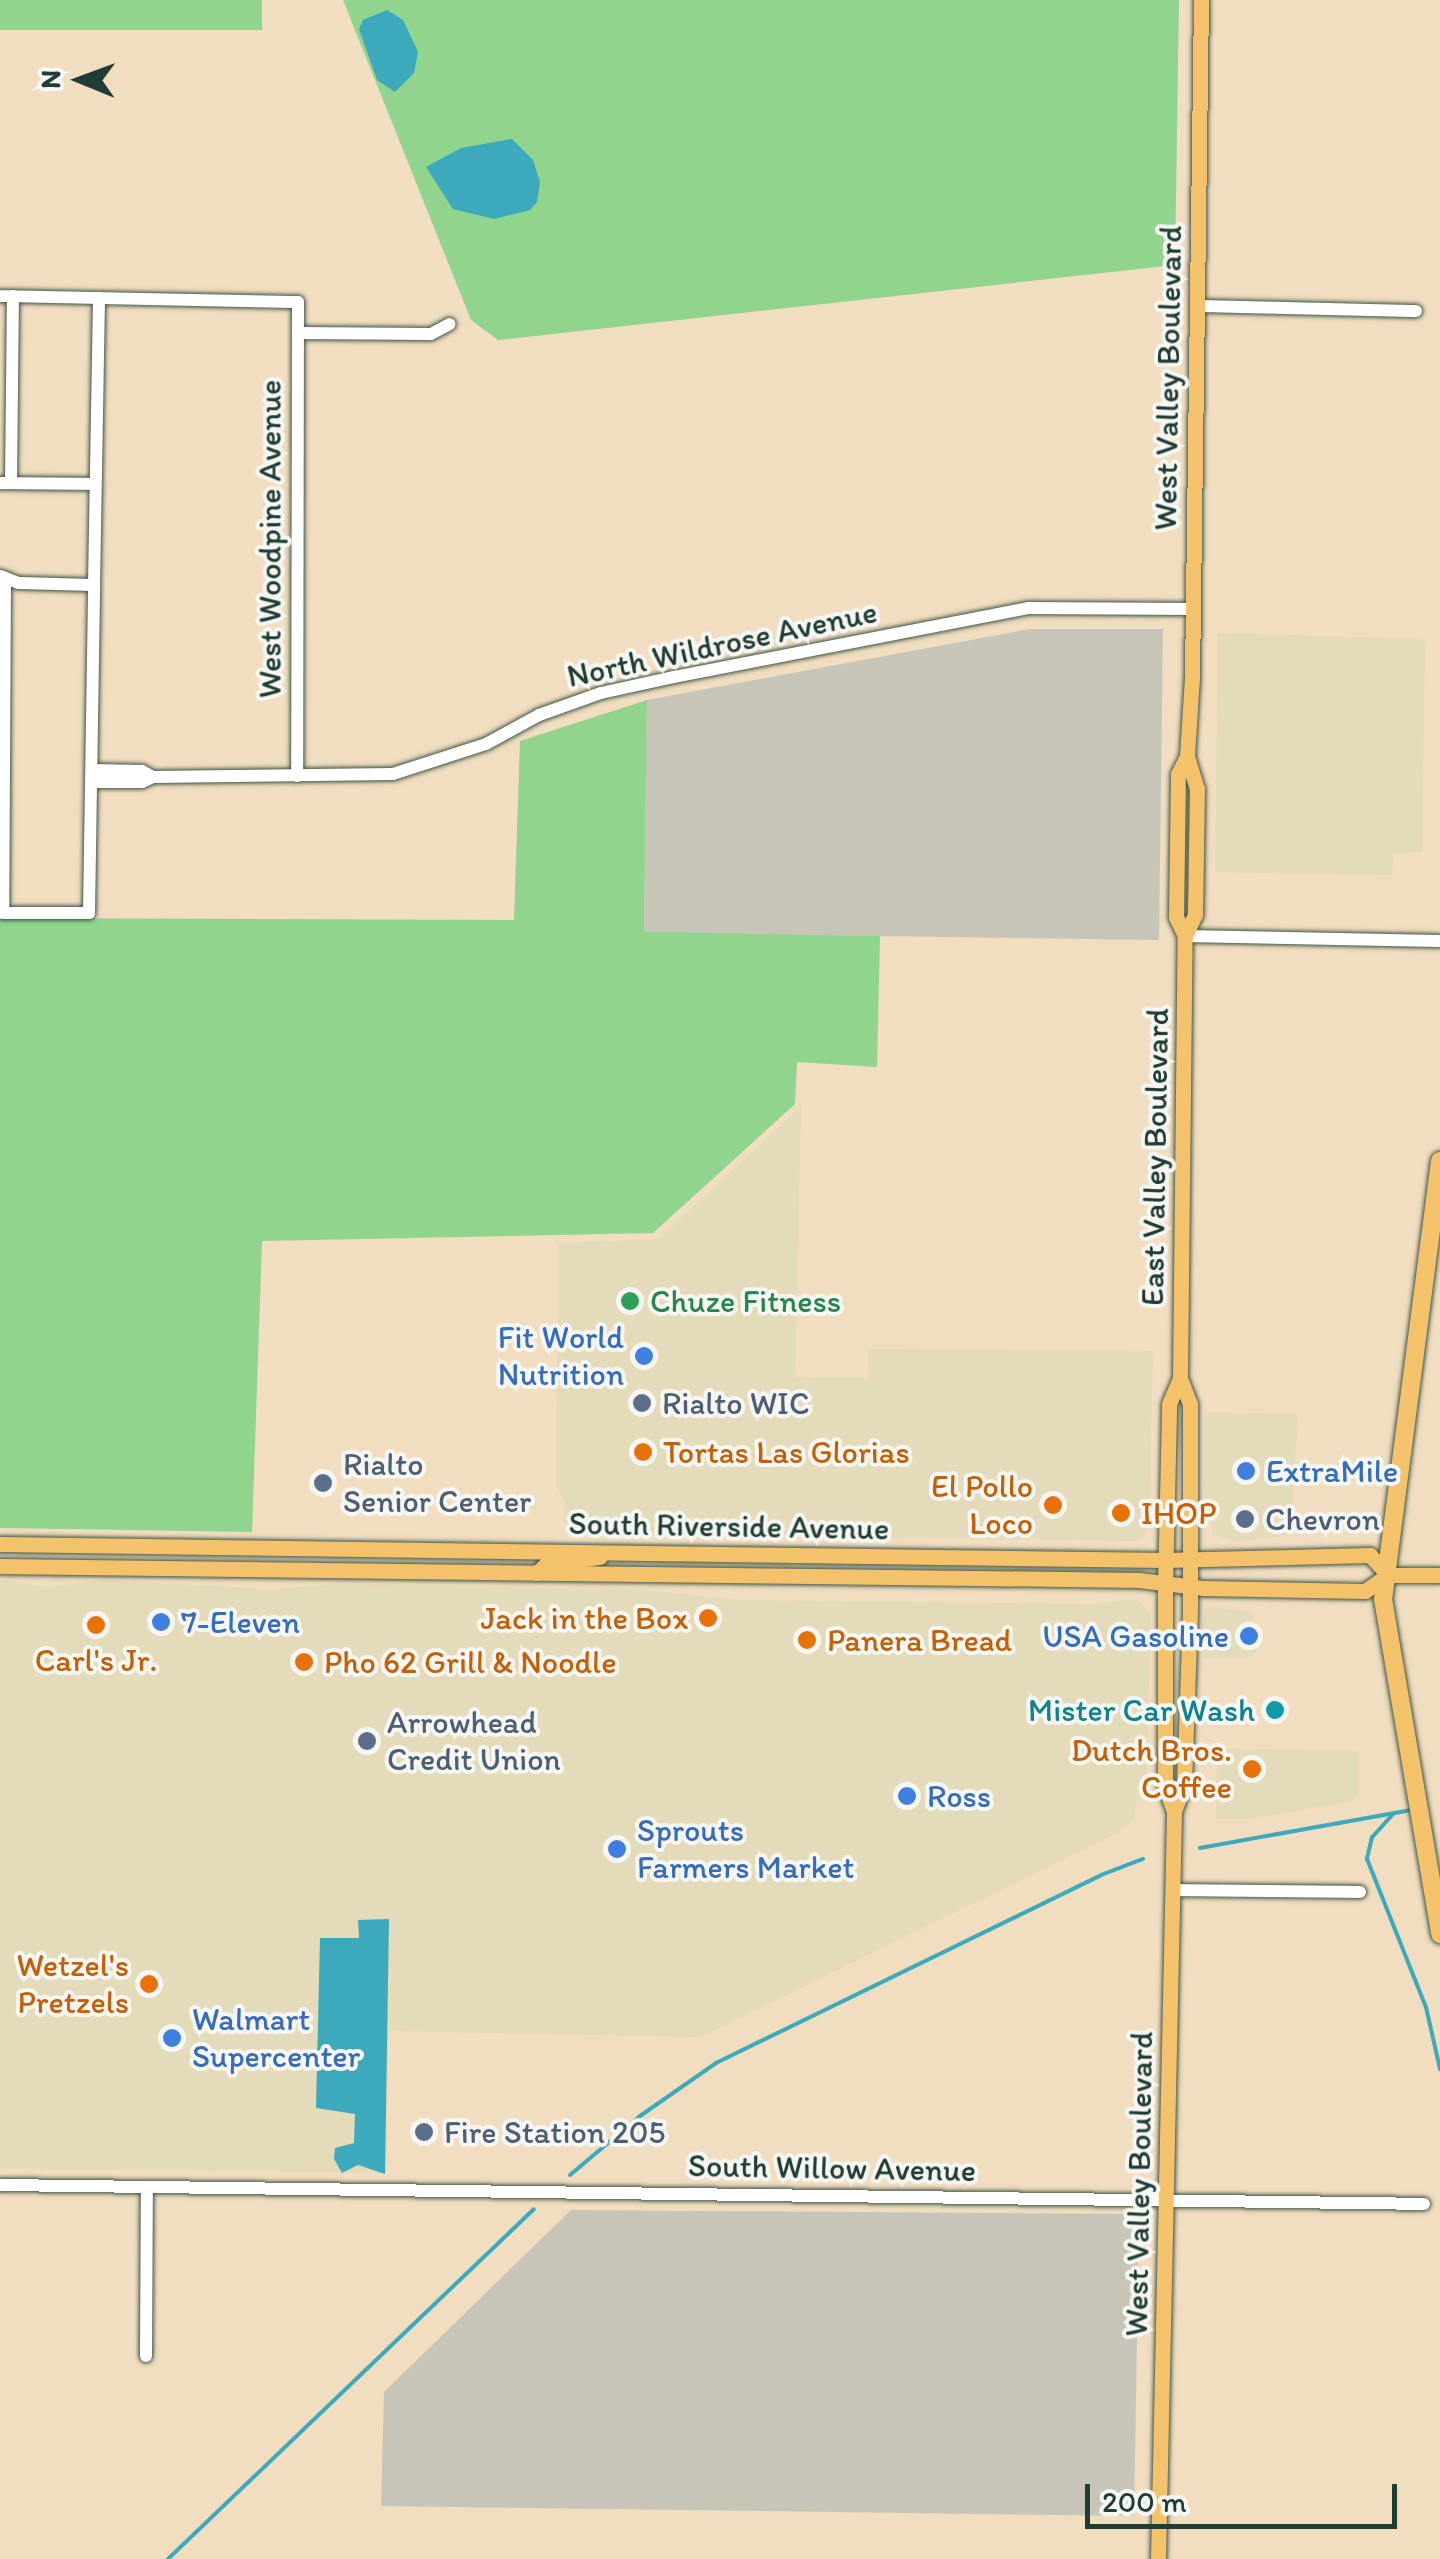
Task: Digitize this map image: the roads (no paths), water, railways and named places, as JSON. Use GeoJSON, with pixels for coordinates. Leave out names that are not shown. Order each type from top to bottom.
{"type":"FeatureCollection","features":[{"type":"Feature","properties":{"kind":"highway"},"geometry":{"type":"LineString","coordinates":[[1440,1161],[1383,1598],[1440,1934]]}},
{"type":"Feature","properties":{"kind":"main road","name":"West Valley Boulevard"},"geometry":{"type":"LineString","coordinates":[[1184,936],[1196,915],[1197,789],[1187,756],[1193,610],[1200,0]]}},
{"type":"Feature","properties":{"kind":"main road","name":"East Valley Boulevard"},"geometry":{"type":"LineString","coordinates":[[1184,936],[1180,1378],[1190,1404],[1190,1572]]}},
{"type":"Feature","properties":{"kind":"main road","name":"East Valley Boulevard"},"geometry":{"type":"LineString","coordinates":[[1165,1571],[1169,1404],[1180,1378]]}},
{"type":"Feature","properties":{"kind":"main road","name":"South Riverside Avenue"},"geometry":{"type":"LineString","coordinates":[[0,1544],[607,1552],[1165,1571],[1365,1591],[1388,1575],[1440,1576]]}},
{"type":"Feature","properties":{"kind":"main road"},"geometry":{"type":"LineString","coordinates":[[537,1574],[548,1563],[594,1561],[607,1552]]}},
{"type":"Feature","properties":{"kind":"main road","name":"South Riverside Avenue"},"geometry":{"type":"LineString","coordinates":[[0,1566],[537,1574],[1190,1572],[1370,1555],[1388,1575]]}},
{"type":"Feature","properties":{"kind":"main road","name":"West Valley Boulevard"},"geometry":{"type":"LineString","coordinates":[[1165,1571],[1165,1788],[1174,1811]]}},
{"type":"Feature","properties":{"kind":"main road","name":"West Valley Boulevard"},"geometry":{"type":"LineString","coordinates":[[1158,2559],[1174,1811],[1184,1785],[1190,1572]]}},
{"type":"Feature","properties":{"kind":"street"},"geometry":{"type":"LineString","coordinates":[[94,585],[31,584],[2,578],[3,913],[89,913],[99,298],[6,296],[5,483],[95,484]]}},
{"type":"Feature","properties":{"kind":"street","name":"West Woodpine Avenue"},"geometry":{"type":"LineString","coordinates":[[99,298],[298,302],[297,776]]}},
{"type":"Feature","properties":{"kind":"street"},"geometry":{"type":"LineString","coordinates":[[1196,306],[1416,311]]}},
{"type":"Feature","properties":{"kind":"street"},"geometry":{"type":"LineString","coordinates":[[298,333],[430,334],[450,324]]}},
{"type":"Feature","properties":{"kind":"street","name":"North Wildrose Avenue"},"geometry":{"type":"LineString","coordinates":[[93,776],[142,771],[153,776],[297,776],[412,770],[486,744],[540,715],[601,693],[994,614],[1048,607],[1193,610]]}},
{"type":"Feature","properties":{"kind":"street"},"geometry":{"type":"LineString","coordinates":[[1184,936],[1440,941]]}},
{"type":"Feature","properties":{"kind":"street"},"geometry":{"type":"LineString","coordinates":[[1172,1890],[1360,1892]]}},
{"type":"Feature","properties":{"kind":"street","name":"South Willow Avenue"},"geometry":{"type":"LineString","coordinates":[[0,2185],[1424,2204]]}},
{"type":"Feature","properties":{"kind":"street"},"geometry":{"type":"LineString","coordinates":[[146,2187],[146,2356]]}},
{"type":"Feature","properties":{"kind":"water"},"geometry":{"type":"Polygon","coordinates":[[[387,10],[403,20],[418,52],[414,73],[395,92],[377,80],[359,29],[363,20],[387,10]]]}},
{"type":"Feature","properties":{"kind":"water"},"geometry":{"type":"Polygon","coordinates":[[[512,139],[533,160],[540,182],[537,202],[530,210],[494,219],[453,209],[426,167],[461,148],[512,139]]]}},
{"type":"Feature","properties":{"kind":"water"},"geometry":{"type":"Polygon","coordinates":[[[389,1919],[385,2174],[358,2165],[342,2173],[334,2159],[335,2148],[354,2143],[355,2114],[316,2108],[320,1938],[359,1938],[358,1920],[389,1919]]]}},
{"type":"Feature","properties":{"kind":"waterway"},"geometry":{"type":"LineString","coordinates":[[1200,1848],[1412,1810]]}},
{"type":"Feature","properties":{"kind":"waterway"},"geometry":{"type":"LineString","coordinates":[[1393,1814],[1372,1837],[1367,1859],[1426,2007],[1440,2069]]}},
{"type":"Feature","properties":{"kind":"waterway"},"geometry":{"type":"LineString","coordinates":[[570,2175],[640,2116],[716,2063],[1101,1875],[1143,1859]]}},
{"type":"Feature","properties":{"kind":"waterway"},"geometry":{"type":"LineString","coordinates":[[168,2559],[534,2209]]}},
{"type":"Feature","properties":{"kind":"place","name":"Chuze Fitness"},"geometry":{"type":"Point","coordinates":[630,1301]}},
{"type":"Feature","properties":{"kind":"place","name":"Fit World Nutrition"},"geometry":{"type":"Point","coordinates":[644,1356]}},
{"type":"Feature","properties":{"kind":"place","name":"Rialto WIC"},"geometry":{"type":"Point","coordinates":[642,1403]}},
{"type":"Feature","properties":{"kind":"place","name":"Tortas Las Glorias"},"geometry":{"type":"Point","coordinates":[643,1452]}},
{"type":"Feature","properties":{"kind":"place","name":"ExtraMile"},"geometry":{"type":"Point","coordinates":[1246,1471]}},
{"type":"Feature","properties":{"kind":"place","name":"Rialto Senior Center"},"geometry":{"type":"Point","coordinates":[323,1483]}},
{"type":"Feature","properties":{"kind":"place","name":"El Pollo Loco"},"geometry":{"type":"Point","coordinates":[1053,1505]}},
{"type":"Feature","properties":{"kind":"place","name":"IHOP"},"geometry":{"type":"Point","coordinates":[1121,1513]}},
{"type":"Feature","properties":{"kind":"place","name":"Chevron"},"geometry":{"type":"Point","coordinates":[1245,1519]}},
{"type":"Feature","properties":{"kind":"place","name":"Jack in the Box"},"geometry":{"type":"Point","coordinates":[708,1618]}},
{"type":"Feature","properties":{"kind":"place","name":"7-Eleven"},"geometry":{"type":"Point","coordinates":[161,1622]}},
{"type":"Feature","properties":{"kind":"place","name":"Carl's Jr."},"geometry":{"type":"Point","coordinates":[96,1625]}},
{"type":"Feature","properties":{"kind":"place","name":"USA Gasoline"},"geometry":{"type":"Point","coordinates":[1249,1636]}},
{"type":"Feature","properties":{"kind":"place","name":"Panera Bread"},"geometry":{"type":"Point","coordinates":[807,1640]}},
{"type":"Feature","properties":{"kind":"place","name":"Pho 62 Grill & Noodle"},"geometry":{"type":"Point","coordinates":[304,1662]}},
{"type":"Feature","properties":{"kind":"place","name":"Mister Car Wash"},"geometry":{"type":"Point","coordinates":[1275,1710]}},
{"type":"Feature","properties":{"kind":"place","name":"Arrowhead Credit Union"},"geometry":{"type":"Point","coordinates":[367,1741]}},
{"type":"Feature","properties":{"kind":"place","name":"Dutch Bros. Coffee"},"geometry":{"type":"Point","coordinates":[1252,1769]}},
{"type":"Feature","properties":{"kind":"place","name":"Ross"},"geometry":{"type":"Point","coordinates":[907,1796]}},
{"type":"Feature","properties":{"kind":"place","name":"Sprouts Farmers Market"},"geometry":{"type":"Point","coordinates":[617,1849]}},
{"type":"Feature","properties":{"kind":"place","name":"Wetzel's Pretzels"},"geometry":{"type":"Point","coordinates":[149,1984]}},
{"type":"Feature","properties":{"kind":"place","name":"Walmart Supercenter"},"geometry":{"type":"Point","coordinates":[172,2038]}},
{"type":"Feature","properties":{"kind":"place","name":"Fire Station 205"},"geometry":{"type":"Point","coordinates":[424,2132]}}]}
